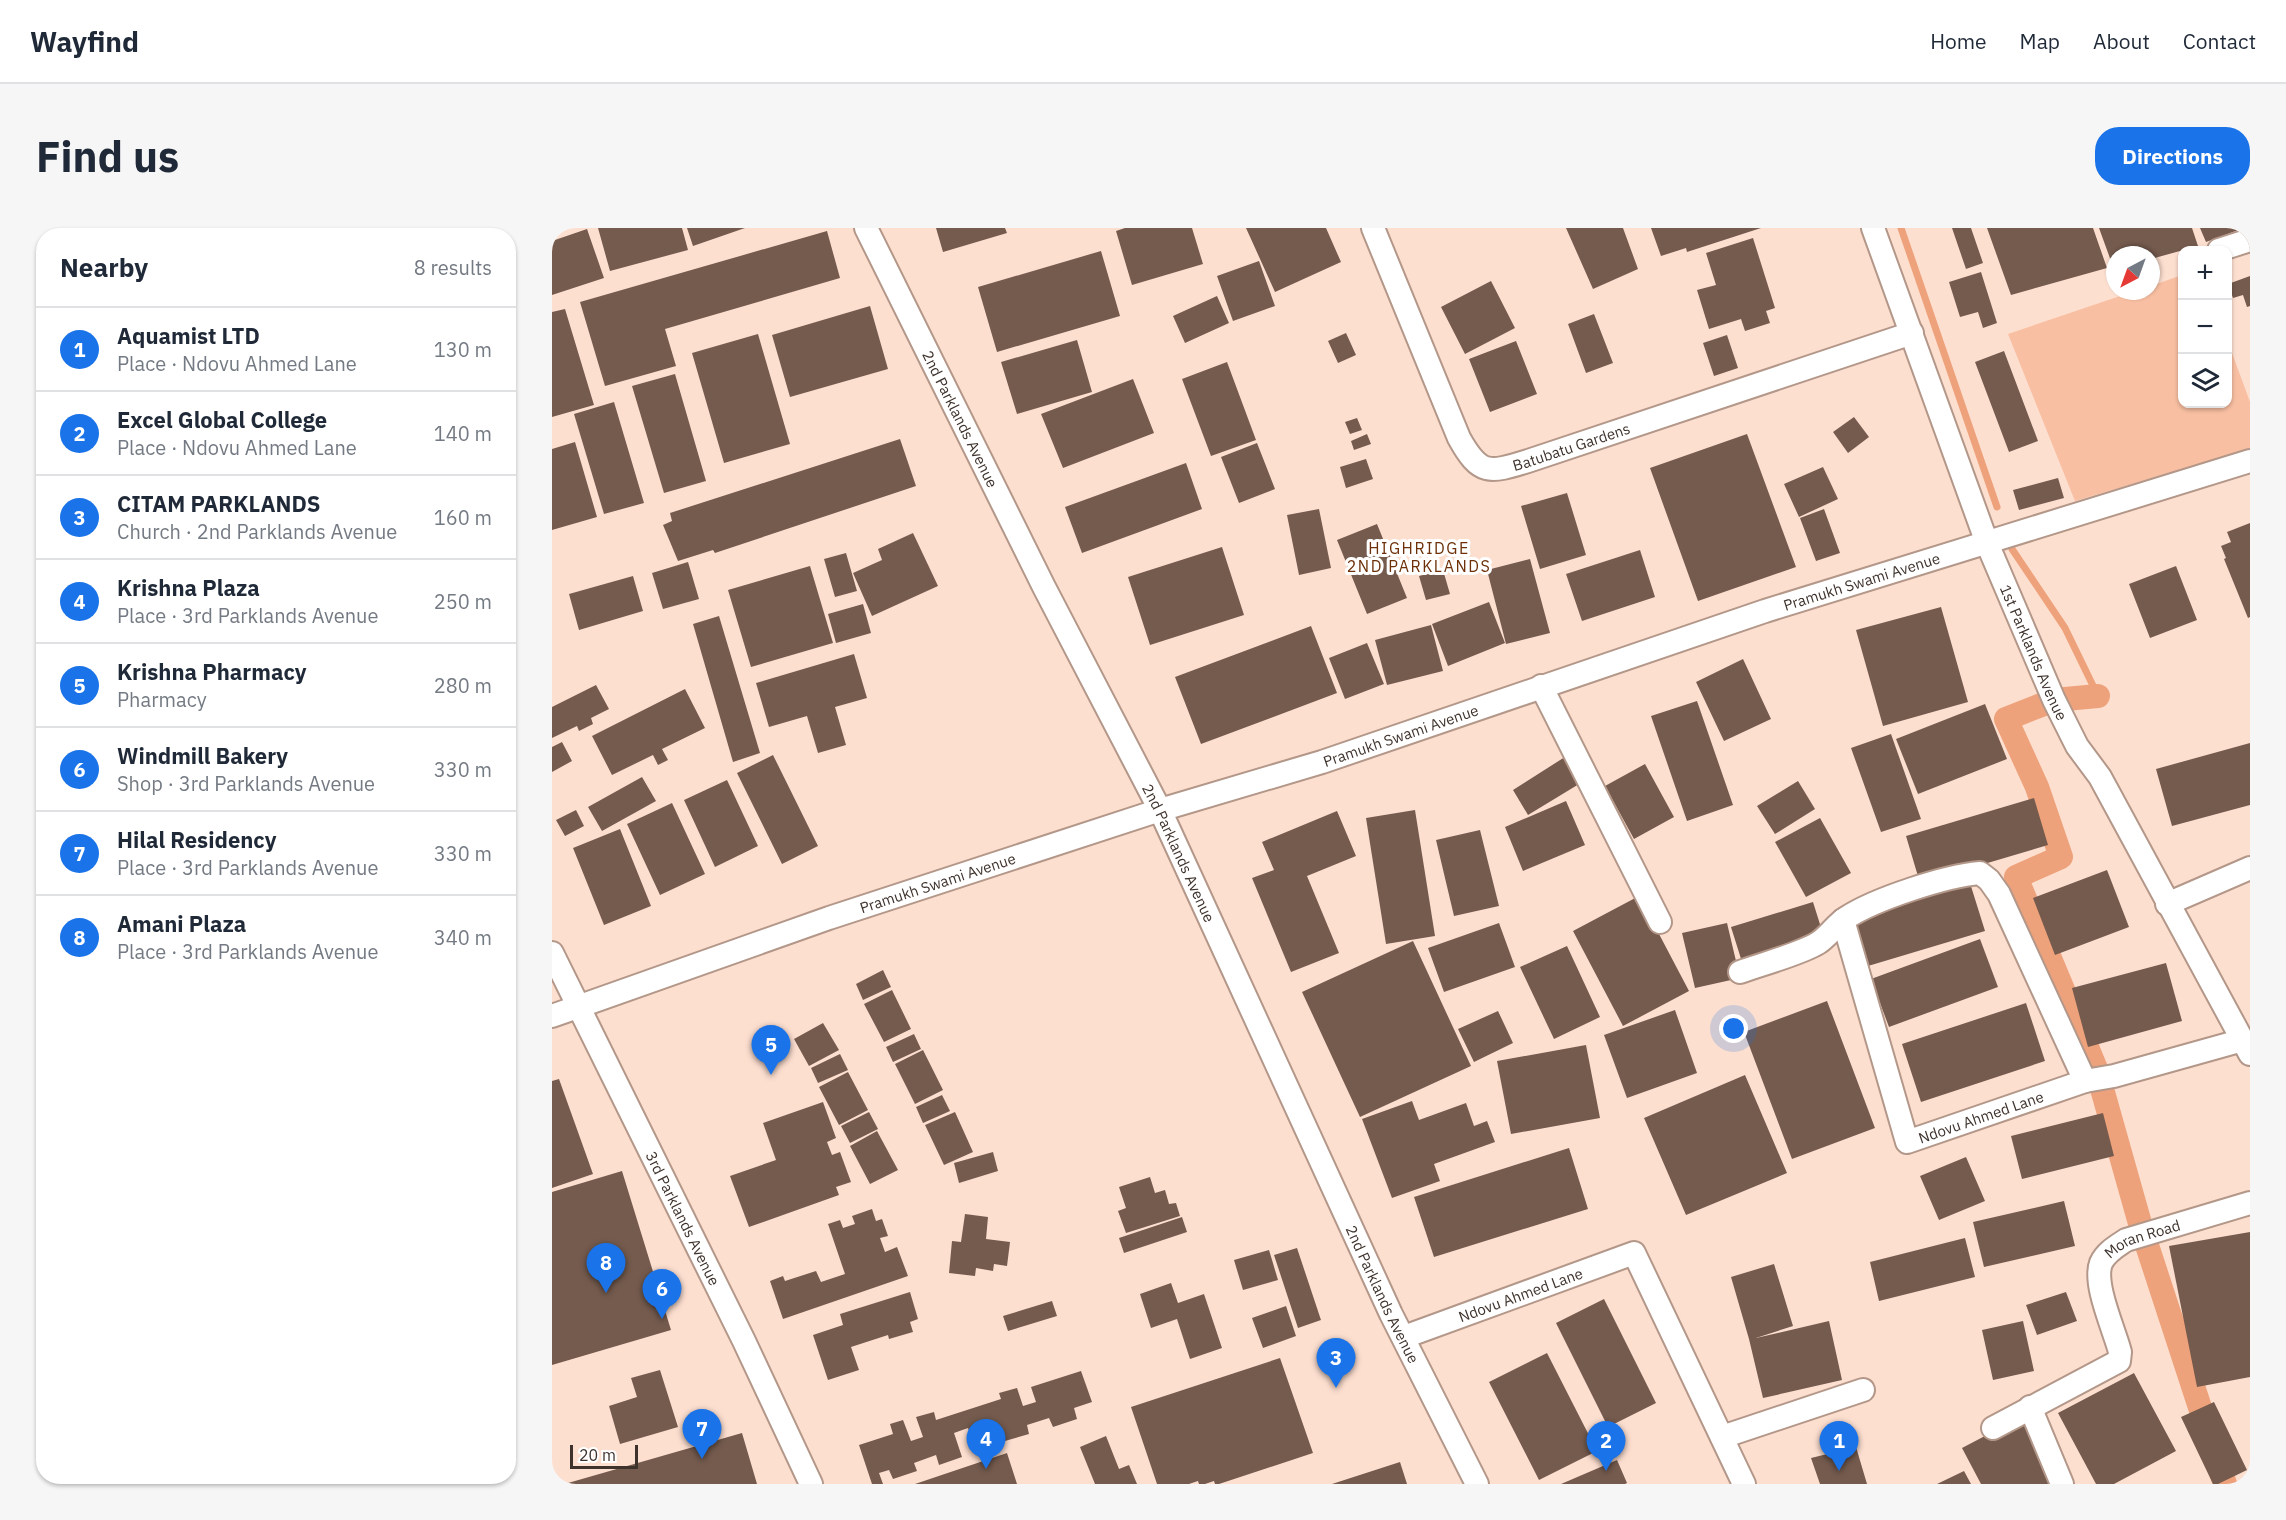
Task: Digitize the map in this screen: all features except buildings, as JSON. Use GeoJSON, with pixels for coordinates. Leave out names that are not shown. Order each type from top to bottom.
{"type":"FeatureCollection","features":[{"type":"Feature","properties":{"kind":"street","name":"2nd Parklands Avenue"},"geometry":{"type":"LineString","coordinates":[[866,228],[1044,587],[1160,810],[1404,1337],[1477,1484]]}},
{"type":"Feature","properties":{"kind":"street","name":"Batubatu Gardens"},"geometry":{"type":"LineString","coordinates":[[1373,228],[1459,438],[1470,458],[1490,470],[1499,470],[1528,461],[1912,333]]}},
{"type":"Feature","properties":{"kind":"street","name":"1st Parklands Avenue"},"geometry":{"type":"LineString","coordinates":[[1873,228],[1987,543],[2054,700],[2077,746],[2100,777],[2246,1047]]}},
{"type":"Feature","properties":{"kind":"street"},"geometry":{"type":"LineString","coordinates":[[2231,246],[2250,240]]}},
{"type":"Feature","properties":{"kind":"street","name":"Pramukh Swami Avenue"},"geometry":{"type":"LineString","coordinates":[[552,1016],[830,918],[1160,810],[1322,762],[1765,611],[2250,461]]}},
{"type":"Feature","properties":{"kind":"street"},"geometry":{"type":"LineString","coordinates":[[1541,686],[1660,922]]}},
{"type":"Feature","properties":{"kind":"street"},"geometry":{"type":"LineString","coordinates":[[2167,904],[2250,867]]}},
{"type":"Feature","properties":{"kind":"street"},"geometry":{"type":"LineString","coordinates":[[1740,972],[1816,944],[1843,920],[1867,906],[1941,880],[1980,873],[1989,880],[1999,894],[2085,1081]]}},
{"type":"Feature","properties":{"kind":"street","name":"Ndovu Ahmed Lane"},"geometry":{"type":"LineString","coordinates":[[1843,920],[1907,1142],[2085,1081],[2246,1047]]}},
{"type":"Feature","properties":{"kind":"street","name":"3rd Parklands Avenue"},"geometry":{"type":"LineString","coordinates":[[552,953],[739,1331],[811,1484]]}},
{"type":"Feature","properties":{"kind":"street","name":"Moran Road"},"geometry":{"type":"LineString","coordinates":[[1993,1428],[2119,1361],[2120,1352],[2100,1284],[2101,1263],[2109,1251],[2126,1240],[2250,1203]]}},
{"type":"Feature","properties":{"kind":"street","name":"Ndovu Ahmed Lane"},"geometry":{"type":"LineString","coordinates":[[1404,1337],[1634,1253],[1744,1484]]}},
{"type":"Feature","properties":{"kind":"street"},"geometry":{"type":"LineString","coordinates":[[1722,1437],[1863,1390]]}},
{"type":"Feature","properties":{"kind":"street"},"geometry":{"type":"LineString","coordinates":[[2030,1407],[2061,1484]]}},
{"type":"Feature","properties":{"kind":"shaded area"},"geometry":{"type":"Polygon","coordinates":[[[2178,276],[2178,408],[2232,408],[2232,353],[2250,402],[2250,449],[2075,501],[2008,334],[2108,300],[2160,300],[2160,283],[2178,276]]]}},
{"type":"Feature","properties":{"kind":"waterway"},"geometry":{"type":"LineString","coordinates":[[1901,228],[1997,507]]}},
{"type":"Feature","properties":{"kind":"waterway"},"geometry":{"type":"LineString","coordinates":[[2012,549],[2065,628],[2098,696]]}},
{"type":"Feature","properties":{"kind":"waterway"},"geometry":{"type":"LineString","coordinates":[[2098,696],[2054,700],[2006,719],[2037,787],[2061,857],[2016,877],[2097,1071],[2141,1227],[2225,1484]]}},
{"type":"Feature","properties":{"kind":"place","name":"Krishna Pharmacy"},"geometry":{"type":"Point","coordinates":[771,1075]}},
{"type":"Feature","properties":{"kind":"place","name":"Amani Plaza"},"geometry":{"type":"Point","coordinates":[606,1293]}},
{"type":"Feature","properties":{"kind":"place","name":"Windmill Bakery"},"geometry":{"type":"Point","coordinates":[662,1319]}},
{"type":"Feature","properties":{"kind":"place","name":"CITAM PARKLANDS"},"geometry":{"type":"Point","coordinates":[1336,1388]}},
{"type":"Feature","properties":{"kind":"place","name":"Hilal Residency"},"geometry":{"type":"Point","coordinates":[702,1459]}},
{"type":"Feature","properties":{"kind":"place","name":"Krishna Plaza"},"geometry":{"type":"Point","coordinates":[986,1469]}},
{"type":"Feature","properties":{"kind":"place","name":"Excel Global College"},"geometry":{"type":"Point","coordinates":[1606,1471]}},
{"type":"Feature","properties":{"kind":"place","name":"Aquamist LTD"},"geometry":{"type":"Point","coordinates":[1839,1471]}},
{"type":"Feature","properties":{"kind":"district","name":"HIGHRIDGE 2ND PARKLANDS"},"geometry":{"type":"Point","coordinates":[1419,557]}}]}
